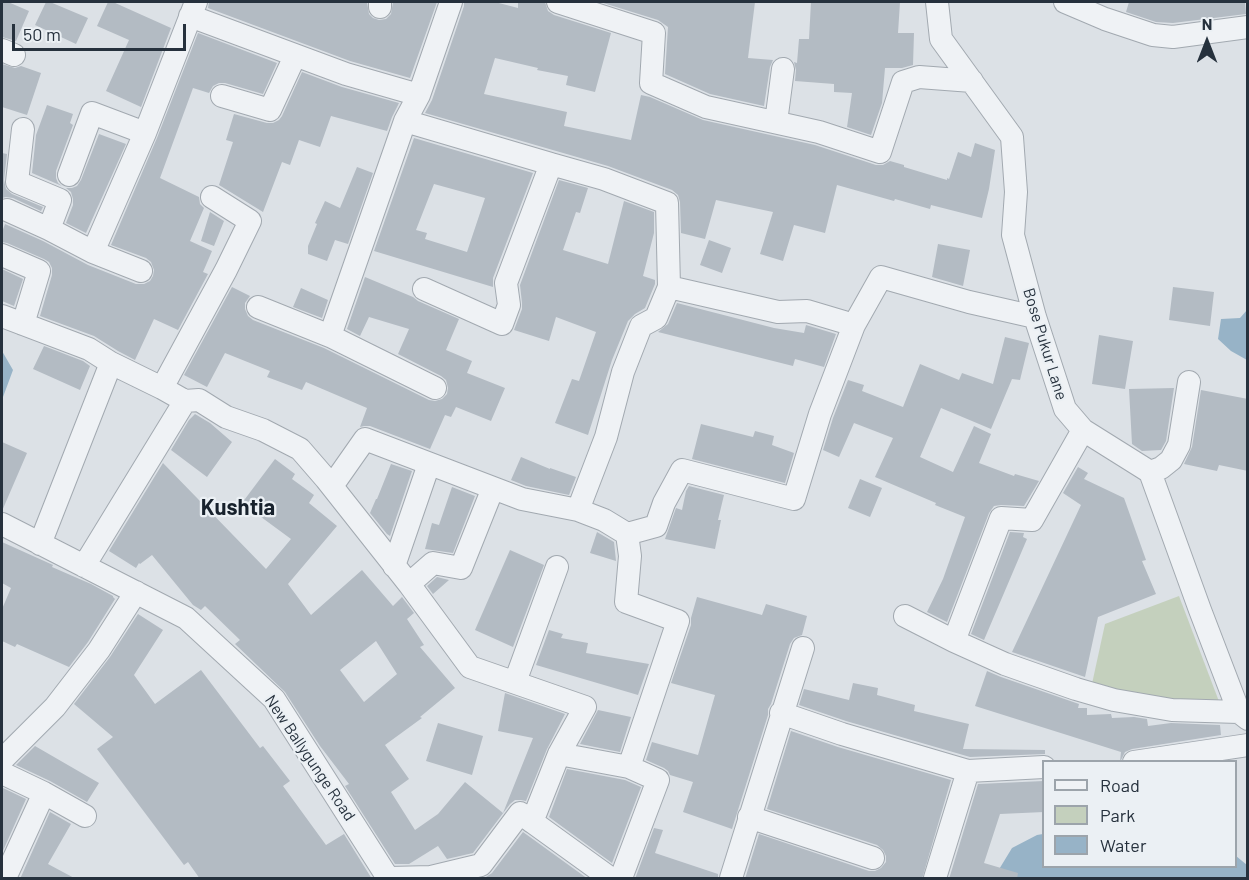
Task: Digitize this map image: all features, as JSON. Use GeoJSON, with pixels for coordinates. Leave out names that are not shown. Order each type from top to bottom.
{"type":"FeatureCollection","features":[{"type":"Feature","properties":{"kind":"street"},"geometry":{"type":"LineString","coordinates":[[330,336],[405,121],[418,95],[451,2]]}},
{"type":"Feature","properties":{"kind":"street"},"geometry":{"type":"LineString","coordinates":[[558,2],[654,33],[651,83],[706,107],[819,132],[880,152],[903,82],[919,77],[972,81]]}},
{"type":"Feature","properties":{"kind":"street","name":"Bose Pukur Lane"},"geometry":{"type":"LineString","coordinates":[[937,2],[941,39],[1012,137],[1016,192],[1013,235],[1035,317],[1065,409],[1083,430],[1150,472]]}},
{"type":"Feature","properties":{"kind":"street"},"geometry":{"type":"LineString","coordinates":[[1065,2],[1105,19],[1153,35],[1173,37],[1199,35],[1248,27]]}},
{"type":"Feature","properties":{"kind":"street"},"geometry":{"type":"LineString","coordinates":[[93,252],[146,133],[193,9],[295,56],[346,75],[418,95]]}},
{"type":"Feature","properties":{"kind":"street"},"geometry":{"type":"LineString","coordinates":[[222,96],[270,110],[295,56]]}},
{"type":"Feature","properties":{"kind":"street"},"geometry":{"type":"LineString","coordinates":[[776,122],[783,69]]}},
{"type":"Feature","properties":{"kind":"street"},"geometry":{"type":"LineString","coordinates":[[69,176],[92,113],[146,133]]}},
{"type":"Feature","properties":{"kind":"street"},"geometry":{"type":"LineString","coordinates":[[405,121],[604,178],[667,203],[669,287],[656,318],[641,326],[623,372],[606,437],[578,510]]}},
{"type":"Feature","properties":{"kind":"street"},"geometry":{"type":"LineString","coordinates":[[23,129],[17,182],[4,215],[49,229],[93,252],[141,271]]}},
{"type":"Feature","properties":{"kind":"street"},"geometry":{"type":"LineString","coordinates":[[424,289],[502,324],[509,305],[506,283],[551,164]]}},
{"type":"Feature","properties":{"kind":"street"},"geometry":{"type":"LineString","coordinates":[[17,182],[60,200],[49,229]]}},
{"type":"Feature","properties":{"kind":"street"},"geometry":{"type":"LineString","coordinates":[[162,388],[250,221],[212,197]]}},
{"type":"Feature","properties":{"kind":"street"},"geometry":{"type":"LineString","coordinates":[[2,255],[39,271],[23,324]]}},
{"type":"Feature","properties":{"kind":"street"},"geometry":{"type":"LineString","coordinates":[[332,486],[365,439],[522,499],[578,510],[604,520],[627,534],[656,526],[664,503],[682,470],[794,499],[820,414],[854,325],[881,277],[969,302],[1035,317]]}},
{"type":"Feature","properties":{"kind":"street"},"geometry":{"type":"LineString","coordinates":[[669,287],[778,312],[807,311],[854,325]]}},
{"type":"Feature","properties":{"kind":"street"},"geometry":{"type":"LineString","coordinates":[[258,307],[330,336],[435,388]]}},
{"type":"Feature","properties":{"kind":"street"},"geometry":{"type":"LineString","coordinates":[[2,316],[89,350],[185,401],[199,400],[226,417],[263,430],[300,449],[409,584],[470,667],[585,707],[559,754],[532,822]]}},
{"type":"Feature","properties":{"kind":"street"},"geometry":{"type":"LineString","coordinates":[[40,544],[111,363]]}},
{"type":"Feature","properties":{"kind":"street"},"geometry":{"type":"LineString","coordinates":[[905,616],[954,642],[1005,664],[1076,689],[1172,710],[1243,715],[1200,610],[1150,472],[1161,468],[1171,460],[1179,445],[1189,382]]}},
{"type":"Feature","properties":{"kind":"street"},"geometry":{"type":"LineString","coordinates":[[84,566],[185,401]]}},
{"type":"Feature","properties":{"kind":"street"},"geometry":{"type":"LineString","coordinates":[[954,642],[1001,518],[1032,520],[1083,430]]}},
{"type":"Feature","properties":{"kind":"street"},"geometry":{"type":"LineString","coordinates":[[394,566],[429,464]]}},
{"type":"Feature","properties":{"kind":"street"},"geometry":{"type":"LineString","coordinates":[[409,584],[433,563],[461,568],[493,488]]}},
{"type":"Feature","properties":{"kind":"street","name":"New Ballygunge Road"},"geometry":{"type":"LineString","coordinates":[[2,524],[186,618],[274,699],[389,879]]}},
{"type":"Feature","properties":{"kind":"street"},"geometry":{"type":"LineString","coordinates":[[627,534],[630,556],[626,602],[678,621],[629,767]]}},
{"type":"Feature","properties":{"kind":"street"},"geometry":{"type":"LineString","coordinates":[[515,682],[557,567]]}},
{"type":"Feature","properties":{"kind":"street"},"geometry":{"type":"LineString","coordinates":[[2,760],[55,707],[99,650],[136,592]]}},
{"type":"Feature","properties":{"kind":"street"},"geometry":{"type":"LineString","coordinates":[[731,879],[803,648]]}},
{"type":"Feature","properties":{"kind":"street"},"geometry":{"type":"LineString","coordinates":[[782,713],[842,734],[968,771],[1042,767]]}},
{"type":"Feature","properties":{"kind":"street"},"geometry":{"type":"LineString","coordinates":[[1147,760],[1248,745]]}},
{"type":"Feature","properties":{"kind":"street"},"geometry":{"type":"LineString","coordinates":[[559,754],[629,767],[658,780],[621,879]]}},
{"type":"Feature","properties":{"kind":"street"},"geometry":{"type":"LineString","coordinates":[[935,879],[968,771]]}},
{"type":"Feature","properties":{"kind":"street"},"geometry":{"type":"LineString","coordinates":[[2,773],[85,816]]}},
{"type":"Feature","properties":{"kind":"street"},"geometry":{"type":"LineString","coordinates":[[5,879],[44,793]]}},
{"type":"Feature","properties":{"kind":"street"},"geometry":{"type":"LineString","coordinates":[[389,879],[431,878],[481,865],[519,813],[610,879]]}},
{"type":"Feature","properties":{"kind":"street"},"geometry":{"type":"LineString","coordinates":[[750,817],[873,858]]}},
{"type":"Feature","properties":{"kind":"green space"},"geometry":{"type":"Polygon","coordinates":[[[1179,596],[1223,712],[1090,693],[1105,624],[1179,596]]]}},
{"type":"Feature","properties":{"kind":"water"},"geometry":{"type":"Polygon","coordinates":[[[1247,310],[1247,360],[1231,351],[1218,339],[1221,319],[1240,318],[1247,310]]]}},
{"type":"Feature","properties":{"kind":"water"},"geometry":{"type":"Polygon","coordinates":[[[2,351],[13,370],[3,397],[2,397],[2,351]]]}},
{"type":"Feature","properties":{"kind":"water"},"geometry":{"type":"Polygon","coordinates":[[[1042,834],[1042,868],[1237,868],[1237,857],[1247,865],[1247,878],[997,878],[998,871],[1012,848],[1042,834]]]}},
{"type":"Feature","properties":{"kind":"building"},"geometry":{"type":"Polygon","coordinates":[[[2,2],[8,2],[29,11],[16,41],[2,37],[2,2]]]}},
{"type":"Feature","properties":{"kind":"building"},"geometry":{"type":"Polygon","coordinates":[[[46,2],[88,18],[76,44],[35,25],[46,2]]]}},
{"type":"Feature","properties":{"kind":"building"},"geometry":{"type":"Polygon","coordinates":[[[108,2],[113,2],[171,28],[141,107],[106,91],[129,40],[97,26],[108,2]]]}},
{"type":"Feature","properties":{"kind":"building"},"geometry":{"type":"Polygon","coordinates":[[[209,2],[367,2],[369,14],[379,20],[386,19],[391,14],[393,2],[437,2],[410,78],[350,61],[208,8],[209,2]]]}},
{"type":"Feature","properties":{"kind":"building"},"geometry":{"type":"Polygon","coordinates":[[[464,2],[495,2],[518,8],[518,2],[545,2],[548,11],[554,15],[611,33],[595,92],[566,85],[568,76],[495,58],[484,94],[567,112],[564,126],[631,140],[641,95],[703,120],[815,145],[876,165],[883,165],[890,161],[947,180],[958,152],[971,157],[975,143],[995,150],[982,218],[931,205],[930,209],[895,199],[894,201],[837,185],[825,233],[794,225],[783,261],[760,254],[773,212],[716,200],[705,239],[681,233],[680,202],[678,195],[672,190],[608,166],[425,113],[432,100],[464,2]]]}},
{"type":"Feature","properties":{"kind":"building"},"geometry":{"type":"Polygon","coordinates":[[[600,2],[755,2],[748,58],[773,60],[764,106],[710,94],[665,74],[668,27],[658,20],[600,2]]]}},
{"type":"Feature","properties":{"kind":"building"},"geometry":{"type":"Polygon","coordinates":[[[811,2],[900,2],[898,33],[914,33],[913,65],[902,68],[885,68],[882,103],[871,135],[847,127],[852,93],[834,92],[834,84],[795,81],[794,62],[797,63],[799,39],[809,39],[811,2]]]}},
{"type":"Feature","properties":{"kind":"building"},"geometry":{"type":"Polygon","coordinates":[[[1129,2],[1245,2],[1246,14],[1173,23],[1156,22],[1126,12],[1129,2]]]}},
{"type":"Feature","properties":{"kind":"building"},"geometry":{"type":"Polygon","coordinates":[[[198,33],[277,63],[263,94],[225,83],[213,86],[209,93],[193,88],[160,178],[199,197],[200,204],[204,208],[190,241],[212,251],[203,272],[208,274],[178,330],[154,319],[135,360],[94,336],[40,316],[52,268],[44,259],[2,242],[2,232],[5,224],[88,265],[136,284],[150,281],[154,270],[151,262],[111,245],[157,138],[198,33]]]}},
{"type":"Feature","properties":{"kind":"building"},"geometry":{"type":"Polygon","coordinates":[[[2,64],[15,68],[21,66],[41,73],[27,115],[2,107],[2,64]]]}},
{"type":"Feature","properties":{"kind":"building"},"geometry":{"type":"Polygon","coordinates":[[[302,72],[342,87],[399,103],[387,131],[331,116],[320,147],[299,140],[290,165],[282,162],[263,212],[219,185],[233,142],[226,140],[234,114],[267,123],[279,120],[302,72]]]}},
{"type":"Feature","properties":{"kind":"building"},"geometry":{"type":"Polygon","coordinates":[[[47,105],[73,114],[70,123],[73,125],[56,171],[58,183],[62,186],[32,173],[36,135],[47,105]]]}},
{"type":"Feature","properties":{"kind":"building"},"geometry":{"type":"Polygon","coordinates":[[[99,134],[126,144],[86,233],[66,223],[73,199],[71,192],[66,188],[77,186],[81,180],[99,134]]]}},
{"type":"Feature","properties":{"kind":"building"},"geometry":{"type":"Polygon","coordinates":[[[414,138],[533,173],[493,278],[493,287],[374,251],[414,138]],[[434,184],[416,230],[427,233],[425,239],[467,252],[485,198],[434,184]]]}},
{"type":"Feature","properties":{"kind":"building"},"geometry":{"type":"Polygon","coordinates":[[[2,153],[7,154],[4,180],[6,189],[12,194],[43,207],[41,211],[13,198],[2,198],[2,153]]]}},
{"type":"Feature","properties":{"kind":"building"},"geometry":{"type":"Polygon","coordinates":[[[357,167],[373,173],[348,244],[335,240],[327,261],[308,254],[308,246],[317,224],[315,223],[325,201],[340,208],[357,167]]]}},
{"type":"Feature","properties":{"kind":"building"},"geometry":{"type":"Polygon","coordinates":[[[559,180],[588,188],[580,213],[576,212],[563,250],[608,264],[624,201],[654,212],[654,233],[643,276],[655,280],[655,284],[645,308],[628,321],[612,360],[588,435],[555,423],[572,379],[579,381],[596,332],[556,317],[549,341],[514,330],[522,309],[520,285],[559,180]]]}},
{"type":"Feature","properties":{"kind":"building"},"geometry":{"type":"Polygon","coordinates":[[[210,212],[224,221],[214,246],[201,241],[210,212]]]}},
{"type":"Feature","properties":{"kind":"building"},"geometry":{"type":"Polygon","coordinates":[[[709,240],[731,248],[722,273],[700,265],[709,240]]]}},
{"type":"Feature","properties":{"kind":"building"},"geometry":{"type":"Polygon","coordinates":[[[938,244],[970,250],[963,286],[932,277],[938,244]]]}},
{"type":"Feature","properties":{"kind":"building"},"geometry":{"type":"Polygon","coordinates":[[[2,269],[23,279],[14,306],[2,301],[2,269]]]}},
{"type":"Feature","properties":{"kind":"building"},"geometry":{"type":"Polygon","coordinates":[[[365,277],[459,319],[446,350],[472,361],[467,373],[505,388],[491,421],[456,407],[451,417],[445,415],[430,449],[370,426],[360,427],[367,408],[306,382],[302,390],[267,377],[270,371],[225,353],[207,387],[184,375],[232,287],[250,296],[245,303],[245,309],[253,320],[324,348],[429,400],[442,399],[447,394],[446,380],[398,354],[409,329],[369,317],[360,336],[347,329],[365,277]]]}},
{"type":"Feature","properties":{"kind":"building"},"geometry":{"type":"Polygon","coordinates":[[[1173,287],[1214,292],[1210,326],[1169,320],[1173,287]]]}},
{"type":"Feature","properties":{"kind":"building"},"geometry":{"type":"Polygon","coordinates":[[[301,288],[328,300],[322,318],[293,307],[301,288]]]}},
{"type":"Feature","properties":{"kind":"building"},"geometry":{"type":"Polygon","coordinates":[[[677,303],[774,328],[804,333],[806,325],[836,334],[824,367],[795,359],[793,366],[658,332],[668,324],[677,303]]]}},
{"type":"Feature","properties":{"kind":"building"},"geometry":{"type":"Polygon","coordinates":[[[1099,335],[1133,341],[1125,389],[1092,384],[1099,335]]]}},
{"type":"Feature","properties":{"kind":"building"},"geometry":{"type":"Polygon","coordinates":[[[1005,337],[1029,343],[1020,380],[1012,379],[991,429],[941,408],[920,457],[953,472],[974,426],[991,434],[979,463],[1014,476],[1015,474],[1039,481],[1024,506],[994,506],[989,513],[947,622],[927,612],[943,579],[965,517],[875,477],[893,438],[854,423],[839,457],[823,450],[848,380],[864,385],[862,391],[903,407],[920,364],[959,380],[962,373],[993,384],[1005,337]]]}},
{"type":"Feature","properties":{"kind":"building"},"geometry":{"type":"Polygon","coordinates":[[[44,346],[90,366],[80,390],[33,369],[44,346]]]}},
{"type":"Feature","properties":{"kind":"building"},"geometry":{"type":"Polygon","coordinates":[[[1174,388],[1166,441],[1161,450],[1142,451],[1132,444],[1129,389],[1174,388]]]}},
{"type":"Feature","properties":{"kind":"building"},"geometry":{"type":"Polygon","coordinates":[[[1201,390],[1248,399],[1248,471],[1219,465],[1217,471],[1184,464],[1192,447],[1201,390]]]}},
{"type":"Feature","properties":{"kind":"building"},"geometry":{"type":"Polygon","coordinates":[[[195,414],[210,423],[232,442],[207,477],[171,450],[195,414]]]}},
{"type":"Feature","properties":{"kind":"building"},"geometry":{"type":"Polygon","coordinates":[[[701,424],[753,437],[755,431],[774,436],[772,445],[794,453],[785,483],[692,459],[701,424]]]}},
{"type":"Feature","properties":{"kind":"building"},"geometry":{"type":"Polygon","coordinates":[[[2,442],[27,453],[2,511],[2,442]]]}},
{"type":"Feature","properties":{"kind":"building"},"geometry":{"type":"Polygon","coordinates":[[[521,457],[576,477],[569,495],[526,486],[511,480],[521,457]]]}},
{"type":"Feature","properties":{"kind":"building"},"geometry":{"type":"Polygon","coordinates":[[[275,459],[295,474],[292,479],[314,495],[309,503],[337,526],[288,584],[311,615],[362,570],[393,606],[402,597],[414,613],[407,619],[424,645],[420,647],[455,688],[420,717],[422,718],[385,745],[409,779],[391,792],[415,830],[438,814],[465,782],[503,813],[533,738],[498,731],[505,693],[565,714],[547,749],[526,801],[515,800],[510,804],[473,853],[447,859],[438,846],[409,864],[395,864],[345,786],[349,784],[320,746],[285,692],[235,644],[240,640],[205,606],[201,610],[193,605],[152,555],[139,563],[136,568],[109,551],[163,463],[266,569],[291,539],[242,503],[275,459]],[[376,641],[340,670],[364,702],[397,674],[376,641]]]}},
{"type":"Feature","properties":{"kind":"building"},"geometry":{"type":"Polygon","coordinates":[[[391,464],[412,471],[390,536],[370,513],[391,464]]]}},
{"type":"Feature","properties":{"kind":"building"},"geometry":{"type":"Polygon","coordinates":[[[1078,467],[1088,473],[1084,479],[1124,498],[1146,560],[1142,561],[1156,594],[1098,617],[1085,677],[1012,652],[1081,505],[1063,493],[1078,467]]]}},
{"type":"Feature","properties":{"kind":"building"},"geometry":{"type":"Polygon","coordinates":[[[860,479],[882,488],[870,517],[848,508],[860,479]]]}},
{"type":"Feature","properties":{"kind":"building"},"geometry":{"type":"Polygon","coordinates":[[[689,486],[724,495],[718,520],[721,520],[715,549],[665,539],[676,508],[682,510],[689,486]]]}},
{"type":"Feature","properties":{"kind":"building"},"geometry":{"type":"Polygon","coordinates":[[[452,487],[475,496],[453,553],[425,549],[432,523],[439,525],[452,487]]]}},
{"type":"Feature","properties":{"kind":"building"},"geometry":{"type":"Polygon","coordinates":[[[597,532],[614,542],[616,561],[590,553],[597,532]]]}},
{"type":"Feature","properties":{"kind":"building"},"geometry":{"type":"Polygon","coordinates":[[[1010,532],[1024,533],[1023,537],[1027,539],[984,640],[971,634],[1010,532]]]}},
{"type":"Feature","properties":{"kind":"building"},"geometry":{"type":"Polygon","coordinates":[[[2,542],[91,584],[115,599],[69,667],[17,644],[15,647],[2,641],[2,609],[11,588],[2,583],[2,542]]]}},
{"type":"Feature","properties":{"kind":"building"},"geometry":{"type":"Polygon","coordinates":[[[510,550],[544,565],[513,647],[475,630],[510,550]]]}},
{"type":"Feature","properties":{"kind":"building"},"geometry":{"type":"Polygon","coordinates":[[[437,577],[449,580],[433,594],[427,586],[437,577]]]}},
{"type":"Feature","properties":{"kind":"building"},"geometry":{"type":"Polygon","coordinates":[[[697,597],[762,615],[766,604],[807,616],[802,635],[794,638],[790,644],[732,829],[683,812],[693,782],[670,775],[664,768],[646,760],[652,742],[698,755],[715,695],[671,683],[691,625],[697,597]]]}},
{"type":"Feature","properties":{"kind":"building"},"geometry":{"type":"Polygon","coordinates":[[[138,614],[163,630],[134,675],[155,704],[201,670],[260,748],[263,746],[290,781],[283,786],[326,845],[344,834],[372,879],[200,879],[188,862],[184,865],[97,749],[113,737],[74,704],[110,657],[138,614]]]}},
{"type":"Feature","properties":{"kind":"building"},"geometry":{"type":"Polygon","coordinates":[[[549,630],[563,634],[561,638],[588,643],[586,653],[649,664],[638,695],[536,665],[549,630]]]}},
{"type":"Feature","properties":{"kind":"building"},"geometry":{"type":"Polygon","coordinates":[[[987,671],[1079,704],[1078,708],[1087,708],[1087,715],[1111,714],[1112,718],[1147,719],[1148,726],[1171,723],[1220,725],[1221,735],[1132,749],[1125,752],[1120,760],[1121,752],[975,706],[987,671]]]}},
{"type":"Feature","properties":{"kind":"building"},"geometry":{"type":"Polygon","coordinates":[[[853,683],[878,688],[877,695],[915,705],[914,711],[969,724],[963,749],[1045,750],[1045,754],[970,757],[799,705],[804,689],[849,700],[853,683]]]}},
{"type":"Feature","properties":{"kind":"building"},"geometry":{"type":"Polygon","coordinates":[[[598,710],[631,717],[620,752],[580,744],[598,710]]]}},
{"type":"Feature","properties":{"kind":"building"},"geometry":{"type":"Polygon","coordinates":[[[438,723],[483,736],[472,775],[426,761],[438,723]]]}},
{"type":"Feature","properties":{"kind":"building"},"geometry":{"type":"Polygon","coordinates":[[[791,731],[951,780],[922,879],[745,879],[759,834],[869,871],[881,868],[886,862],[883,850],[877,845],[767,809],[791,731]]]}},
{"type":"Feature","properties":{"kind":"building"},"geometry":{"type":"Polygon","coordinates":[[[35,746],[99,783],[87,802],[16,765],[35,746]]]}},
{"type":"Feature","properties":{"kind":"building"},"geometry":{"type":"Polygon","coordinates":[[[567,769],[625,780],[641,787],[612,863],[549,817],[567,769]]]}},
{"type":"Feature","properties":{"kind":"building"},"geometry":{"type":"Polygon","coordinates":[[[1042,781],[1042,812],[1000,814],[984,863],[1018,873],[1017,879],[949,879],[978,784],[1042,781]]]}},
{"type":"Feature","properties":{"kind":"building"},"geometry":{"type":"Polygon","coordinates":[[[3,788],[26,799],[2,853],[2,790],[3,788]]]}},
{"type":"Feature","properties":{"kind":"building"},"geometry":{"type":"Polygon","coordinates":[[[50,812],[71,824],[48,864],[76,879],[20,879],[50,812]]]}},
{"type":"Feature","properties":{"kind":"building"},"geometry":{"type":"Polygon","coordinates":[[[654,828],[663,830],[655,853],[718,874],[718,879],[635,879],[654,828]]]}},
{"type":"Feature","properties":{"kind":"building"},"geometry":{"type":"Polygon","coordinates":[[[523,832],[588,879],[483,879],[492,873],[523,832]]]}},
{"type":"Feature","properties":{"kind":"district","name":"Kushtia"},"geometry":{"type":"Point","coordinates":[238,508]}}]}
